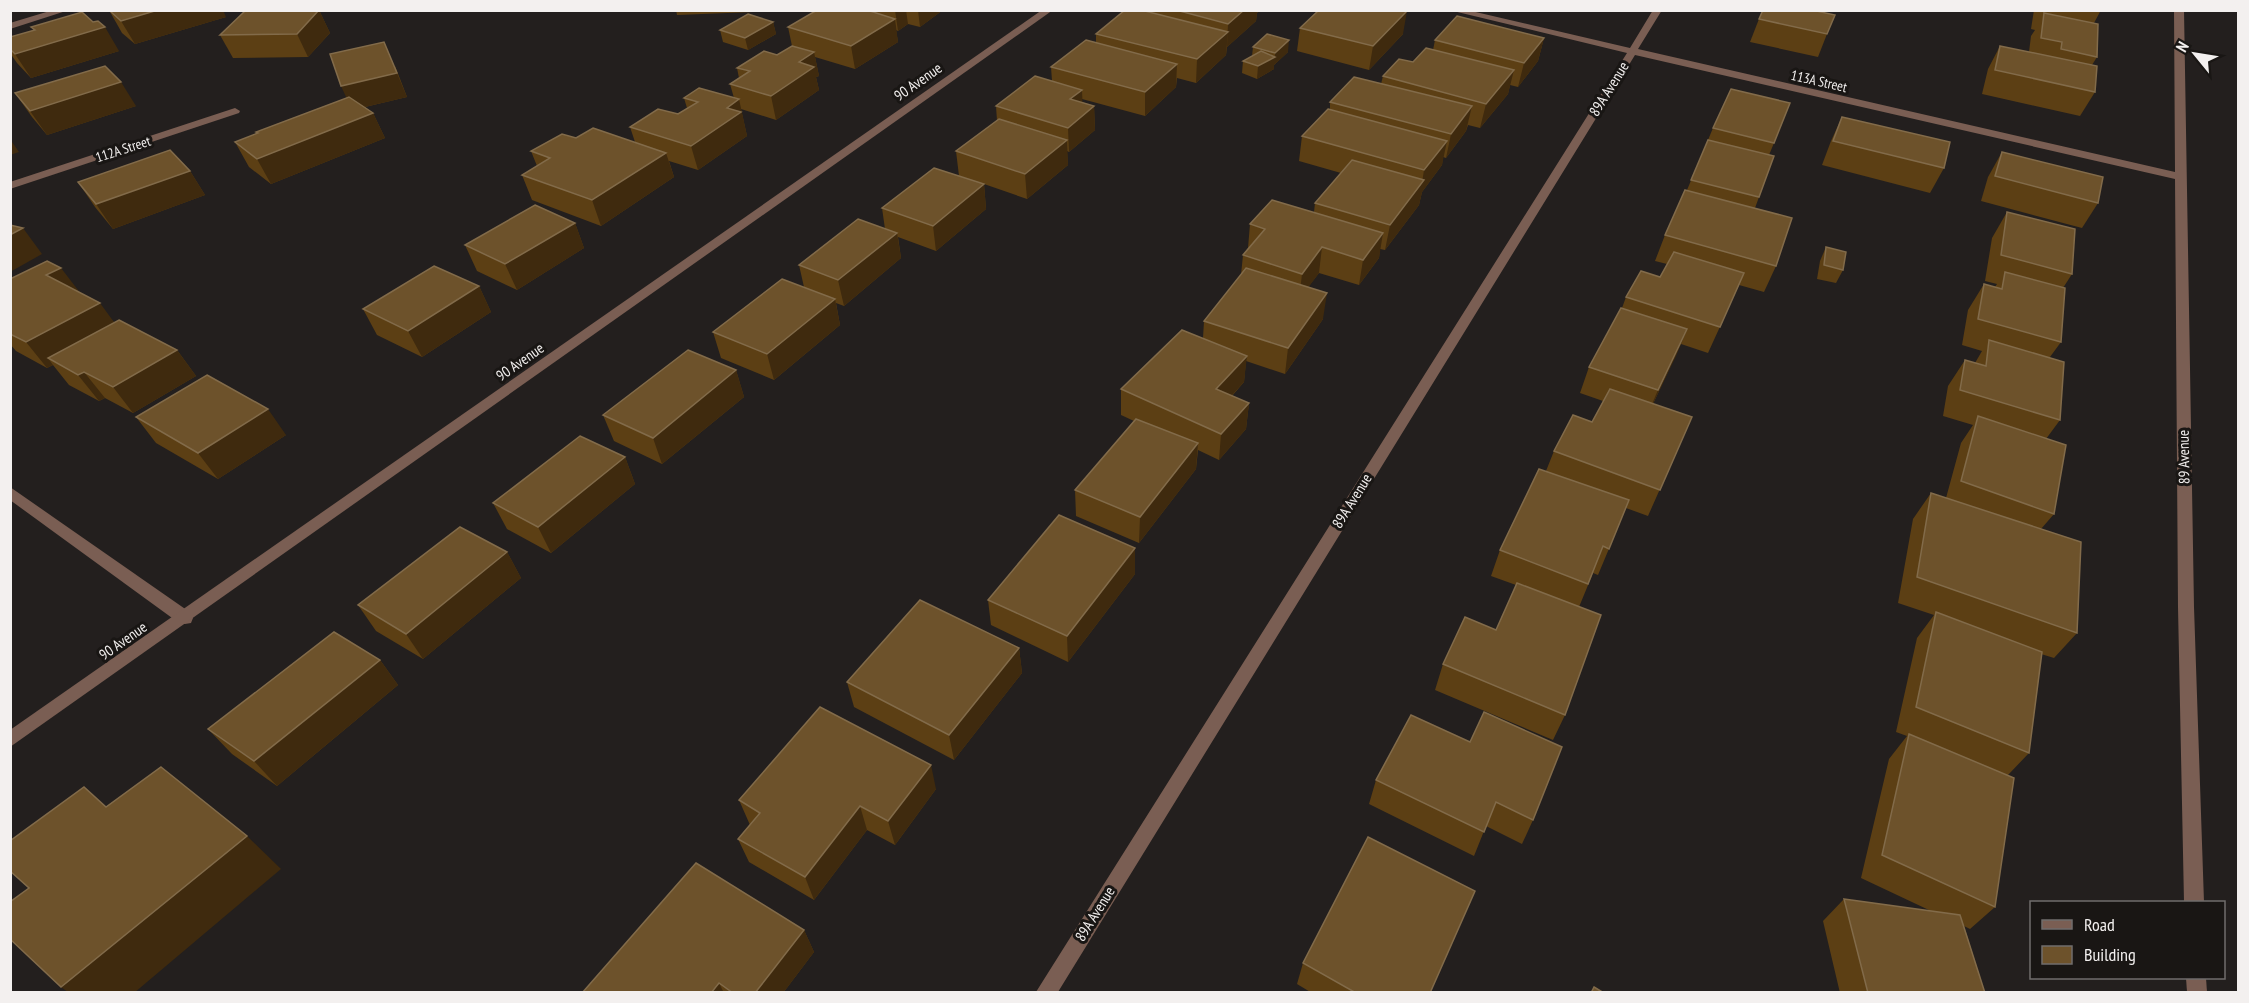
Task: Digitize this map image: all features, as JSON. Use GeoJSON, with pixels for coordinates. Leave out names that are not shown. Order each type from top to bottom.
{"type":"FeatureCollection","features":[{"type":"Feature","properties":{"kind":"street"},"geometry":{"type":"LineString","coordinates":[[10,26],[65,10]]}},
{"type":"Feature","properties":{"kind":"street","name":"90 Avenue"},"geometry":{"type":"LineString","coordinates":[[10,740],[1049,10]]}},
{"type":"Feature","properties":{"kind":"street","name":"113A Street"},"geometry":{"type":"LineString","coordinates":[[1453,10],[2179,176]]}},
{"type":"Feature","properties":{"kind":"street","name":"89A Avenue"},"geometry":{"type":"LineString","coordinates":[[1046,993],[1658,10]]}},
{"type":"Feature","properties":{"kind":"street","name":"89 Avenue"},"geometry":{"type":"LineString","coordinates":[[2179,10],[2179,176],[2186,607],[2194,901]]}},
{"type":"Feature","properties":{"kind":"street","name":"112A Street"},"geometry":{"type":"LineString","coordinates":[[10,186],[235,111]]}},
{"type":"Feature","properties":{"kind":"street"},"geometry":{"type":"LineString","coordinates":[[10,492],[185,618]]}},
{"type":"Feature","properties":{"kind":"building"},"geometry":{"type":"Polygon","coordinates":[[[109,10],[158,10],[121,21],[109,10]]]}},
{"type":"Feature","properties":{"kind":"building"},"geometry":{"type":"Polygon","coordinates":[[[319,10],[297,34],[220,35],[245,11],[319,10]]]}},
{"type":"Feature","properties":{"kind":"building"},"geometry":{"type":"Polygon","coordinates":[[[817,10],[867,10],[895,19],[851,46],[788,27],[817,10]]]}},
{"type":"Feature","properties":{"kind":"building"},"geometry":{"type":"Polygon","coordinates":[[[1125,10],[1141,10],[1228,32],[1197,59],[1096,34],[1125,10]]]}},
{"type":"Feature","properties":{"kind":"building"},"geometry":{"type":"Polygon","coordinates":[[[1176,10],[1244,10],[1228,24],[1176,10]]]}},
{"type":"Feature","properties":{"kind":"building"},"geometry":{"type":"Polygon","coordinates":[[[1319,10],[1407,11],[1373,46],[1300,28],[1319,10]]]}},
{"type":"Feature","properties":{"kind":"building"},"geometry":{"type":"Polygon","coordinates":[[[1763,10],[1812,10],[1835,15],[1827,34],[1759,19],[1763,10]]]}},
{"type":"Feature","properties":{"kind":"building"},"geometry":{"type":"Polygon","coordinates":[[[82,12],[93,22],[98,21],[105,27],[15,54],[10,49],[10,37],[35,30],[31,27],[82,12]]]}},
{"type":"Feature","properties":{"kind":"building"},"geometry":{"type":"Polygon","coordinates":[[[2044,13],[2098,24],[2097,57],[2061,49],[2062,42],[2041,38],[2044,13]]]}},
{"type":"Feature","properties":{"kind":"building"},"geometry":{"type":"Polygon","coordinates":[[[748,14],[773,22],[745,38],[720,30],[748,14]]]}},
{"type":"Feature","properties":{"kind":"building"},"geometry":{"type":"Polygon","coordinates":[[[1457,16],[1544,38],[1524,63],[1435,40],[1457,16]]]}},
{"type":"Feature","properties":{"kind":"building"},"geometry":{"type":"Polygon","coordinates":[[[1267,34],[1289,40],[1275,53],[1253,47],[1267,34]]]}},
{"type":"Feature","properties":{"kind":"building"},"geometry":{"type":"Polygon","coordinates":[[[1086,40],[1177,64],[1145,92],[1051,67],[1086,40]]]}},
{"type":"Feature","properties":{"kind":"building"},"geometry":{"type":"Polygon","coordinates":[[[384,42],[397,73],[341,86],[330,54],[384,42]]]}},
{"type":"Feature","properties":{"kind":"building"},"geometry":{"type":"Polygon","coordinates":[[[792,46],[814,52],[799,62],[814,67],[771,96],[730,84],[750,71],[737,68],[764,51],[777,55],[792,46]]]}},
{"type":"Feature","properties":{"kind":"building"},"geometry":{"type":"Polygon","coordinates":[[[2000,46],[2097,66],[2095,92],[1995,70],[2000,46]]]}},
{"type":"Feature","properties":{"kind":"building"},"geometry":{"type":"Polygon","coordinates":[[[1426,48],[1514,70],[1486,104],[1383,76],[1399,59],[1413,62],[1426,48]]]}},
{"type":"Feature","properties":{"kind":"building"},"geometry":{"type":"Polygon","coordinates":[[[1261,51],[1275,57],[1258,66],[1243,61],[1261,51]]]}},
{"type":"Feature","properties":{"kind":"building"},"geometry":{"type":"Polygon","coordinates":[[[105,66],[121,82],[30,111],[15,93],[105,66]]]}},
{"type":"Feature","properties":{"kind":"building"},"geometry":{"type":"Polygon","coordinates":[[[1035,76],[1082,90],[1070,99],[1094,106],[1068,128],[996,106],[1035,76]]]}},
{"type":"Feature","properties":{"kind":"building"},"geometry":{"type":"Polygon","coordinates":[[[1354,77],[1472,106],[1451,134],[1330,102],[1354,77]]]}},
{"type":"Feature","properties":{"kind":"building"},"geometry":{"type":"Polygon","coordinates":[[[699,88],[739,99],[727,108],[741,112],[691,146],[630,127],[658,109],[678,114],[698,102],[684,98],[699,88]]]}},
{"type":"Feature","properties":{"kind":"building"},"geometry":{"type":"Polygon","coordinates":[[[1731,89],[1790,103],[1774,143],[1713,128],[1731,89]]]}},
{"type":"Feature","properties":{"kind":"building"},"geometry":{"type":"Polygon","coordinates":[[[349,97],[373,113],[257,159],[235,142],[258,133],[256,132],[349,97]]]}},
{"type":"Feature","properties":{"kind":"building"},"geometry":{"type":"Polygon","coordinates":[[[1328,109],[1447,141],[1424,170],[1302,136],[1328,109]]]}},
{"type":"Feature","properties":{"kind":"building"},"geometry":{"type":"Polygon","coordinates":[[[1842,117],[1950,142],[1944,168],[1833,141],[1842,117]]]}},
{"type":"Feature","properties":{"kind":"building"},"geometry":{"type":"Polygon","coordinates":[[[999,119],[1067,140],[1025,174],[956,151],[999,119]]]}},
{"type":"Feature","properties":{"kind":"building"},"geometry":{"type":"Polygon","coordinates":[[[593,128],[666,153],[592,200],[522,175],[550,158],[531,151],[562,134],[576,138],[593,128]]]}},
{"type":"Feature","properties":{"kind":"building"},"geometry":{"type":"Polygon","coordinates":[[[1708,140],[1774,156],[1759,197],[1691,180],[1708,140]]]}},
{"type":"Feature","properties":{"kind":"building"},"geometry":{"type":"Polygon","coordinates":[[[170,150],[190,171],[96,204],[78,182],[170,150]]]}},
{"type":"Feature","properties":{"kind":"building"},"geometry":{"type":"Polygon","coordinates":[[[2002,152],[2103,177],[2098,203],[1995,176],[2002,152]]]}},
{"type":"Feature","properties":{"kind":"building"},"geometry":{"type":"Polygon","coordinates":[[[1352,160],[1424,180],[1390,225],[1315,203],[1352,160]]]}},
{"type":"Feature","properties":{"kind":"building"},"geometry":{"type":"Polygon","coordinates":[[[934,168],[984,184],[933,226],[882,208],[934,168]]]}},
{"type":"Feature","properties":{"kind":"building"},"geometry":{"type":"Polygon","coordinates":[[[1685,190],[1792,218],[1776,266],[1665,235],[1685,190]]]}},
{"type":"Feature","properties":{"kind":"building"},"geometry":{"type":"Polygon","coordinates":[[[1272,200],[1383,233],[1363,260],[1322,247],[1302,274],[1243,255],[1265,229],[1250,224],[1272,200]]]}},
{"type":"Feature","properties":{"kind":"building"},"geometry":{"type":"Polygon","coordinates":[[[535,205],[575,223],[505,264],[465,245],[535,205]]]}},
{"type":"Feature","properties":{"kind":"building"},"geometry":{"type":"Polygon","coordinates":[[[2007,212],[2075,229],[2072,274],[2001,255],[2007,212]]]}},
{"type":"Feature","properties":{"kind":"building"},"geometry":{"type":"Polygon","coordinates":[[[858,219],[897,233],[838,280],[799,265],[858,219]]]}},
{"type":"Feature","properties":{"kind":"building"},"geometry":{"type":"Polygon","coordinates":[[[10,225],[23,228],[10,235],[10,225]]]}},
{"type":"Feature","properties":{"kind":"building"},"geometry":{"type":"Polygon","coordinates":[[[1826,247],[1846,252],[1843,270],[1824,265],[1826,247]]]}},
{"type":"Feature","properties":{"kind":"building"},"geometry":{"type":"Polygon","coordinates":[[[1674,252],[1744,273],[1720,327],[1626,297],[1641,271],[1660,277],[1674,252]]]}},
{"type":"Feature","properties":{"kind":"building"},"geometry":{"type":"Polygon","coordinates":[[[47,261],[61,268],[46,275],[100,303],[26,342],[10,334],[10,279],[47,261]]]}},
{"type":"Feature","properties":{"kind":"building"},"geometry":{"type":"Polygon","coordinates":[[[434,266],[479,286],[408,331],[363,309],[434,266]]]}},
{"type":"Feature","properties":{"kind":"building"},"geometry":{"type":"Polygon","coordinates":[[[1246,268],[1327,293],[1288,348],[1204,321],[1246,268]]]}},
{"type":"Feature","properties":{"kind":"building"},"geometry":{"type":"Polygon","coordinates":[[[2005,272],[2065,288],[2061,342],[1978,319],[1984,284],[2002,289],[2005,272]]]}},
{"type":"Feature","properties":{"kind":"building"},"geometry":{"type":"Polygon","coordinates":[[[782,279],[835,299],[767,354],[713,332],[782,279]]]}},
{"type":"Feature","properties":{"kind":"building"},"geometry":{"type":"Polygon","coordinates":[[[1621,308],[1687,329],[1658,390],[1589,367],[1621,308]]]}},
{"type":"Feature","properties":{"kind":"building"},"geometry":{"type":"Polygon","coordinates":[[[119,320],[177,350],[113,387],[84,372],[78,375],[48,358],[119,320]]]}},
{"type":"Feature","properties":{"kind":"building"},"geometry":{"type":"Polygon","coordinates":[[[1182,330],[1247,356],[1216,389],[1249,403],[1221,434],[1121,389],[1182,330]]]}},
{"type":"Feature","properties":{"kind":"building"},"geometry":{"type":"Polygon","coordinates":[[[1989,340],[2064,362],[2060,420],[1960,390],[1965,360],[1986,366],[1989,340]]]}},
{"type":"Feature","properties":{"kind":"building"},"geometry":{"type":"Polygon","coordinates":[[[688,350],[736,370],[653,438],[603,415],[688,350]]]}},
{"type":"Feature","properties":{"kind":"building"},"geometry":{"type":"Polygon","coordinates":[[[207,375],[268,409],[198,453],[136,417],[207,375]]]}},
{"type":"Feature","properties":{"kind":"building"},"geometry":{"type":"Polygon","coordinates":[[[1610,389],[1692,417],[1660,490],[1554,451],[1573,415],[1592,422],[1610,389]]]}},
{"type":"Feature","properties":{"kind":"building"},"geometry":{"type":"Polygon","coordinates":[[[1978,416],[2066,445],[2054,514],[1961,481],[1978,416]]]}},
{"type":"Feature","properties":{"kind":"building"},"geometry":{"type":"Polygon","coordinates":[[[1136,419],[1198,443],[1140,517],[1075,490],[1136,419]]]}},
{"type":"Feature","properties":{"kind":"building"},"geometry":{"type":"Polygon","coordinates":[[[580,436],[625,457],[538,527],[493,503],[580,436]]]}},
{"type":"Feature","properties":{"kind":"building"},"geometry":{"type":"Polygon","coordinates":[[[1539,469],[1629,500],[1609,549],[1603,546],[1588,584],[1500,550],[1539,469]]]}},
{"type":"Feature","properties":{"kind":"building"},"geometry":{"type":"Polygon","coordinates":[[[1931,493],[2081,542],[2077,633],[1917,577],[1931,493]]]}},
{"type":"Feature","properties":{"kind":"building"},"geometry":{"type":"Polygon","coordinates":[[[1059,515],[1135,548],[1067,636],[988,600],[1059,515]]]}},
{"type":"Feature","properties":{"kind":"building"},"geometry":{"type":"Polygon","coordinates":[[[460,527],[507,552],[406,634],[358,605],[460,527]]]}},
{"type":"Feature","properties":{"kind":"building"},"geometry":{"type":"Polygon","coordinates":[[[1517,583],[1601,615],[1565,715],[1443,664],[1465,617],[1496,630],[1517,583]]]}},
{"type":"Feature","properties":{"kind":"building"},"geometry":{"type":"Polygon","coordinates":[[[920,600],[1019,648],[949,735],[847,682],[920,600]]]}},
{"type":"Feature","properties":{"kind":"building"},"geometry":{"type":"Polygon","coordinates":[[[1936,612],[2042,652],[2029,753],[1916,707],[1936,612]]]}},
{"type":"Feature","properties":{"kind":"building"},"geometry":{"type":"Polygon","coordinates":[[[334,632],[380,660],[254,761],[208,729],[334,632]]]}},
{"type":"Feature","properties":{"kind":"building"},"geometry":{"type":"Polygon","coordinates":[[[820,707],[931,765],[888,821],[860,806],[805,877],[738,839],[760,813],[739,800],[820,707]]]}},
{"type":"Feature","properties":{"kind":"building"},"geometry":{"type":"Polygon","coordinates":[[[1484,712],[1562,747],[1533,820],[1496,802],[1484,832],[1376,780],[1411,715],[1470,742],[1484,712]]]}},
{"type":"Feature","properties":{"kind":"building"},"geometry":{"type":"Polygon","coordinates":[[[1909,734],[2014,778],[1995,907],[1882,855],[1909,734]]]}},
{"type":"Feature","properties":{"kind":"building"},"geometry":{"type":"Polygon","coordinates":[[[161,767],[247,836],[61,987],[10,939],[10,902],[29,888],[10,871],[10,841],[84,787],[106,807],[161,767]]]}},
{"type":"Feature","properties":{"kind":"building"},"geometry":{"type":"Polygon","coordinates":[[[1368,837],[1475,891],[1430,993],[1356,993],[1303,963],[1368,837]]]}},
{"type":"Feature","properties":{"kind":"building"},"geometry":{"type":"Polygon","coordinates":[[[696,863],[804,930],[755,993],[733,993],[719,983],[711,993],[582,993],[696,863]]]}},
{"type":"Feature","properties":{"kind":"building"},"geometry":{"type":"Polygon","coordinates":[[[1844,899],[1960,915],[1985,993],[1868,993],[1844,899]]]}},
{"type":"Feature","properties":{"kind":"building"},"geometry":{"type":"Polygon","coordinates":[[[1594,987],[1604,993],[1591,993],[1594,987]]]}}]}
